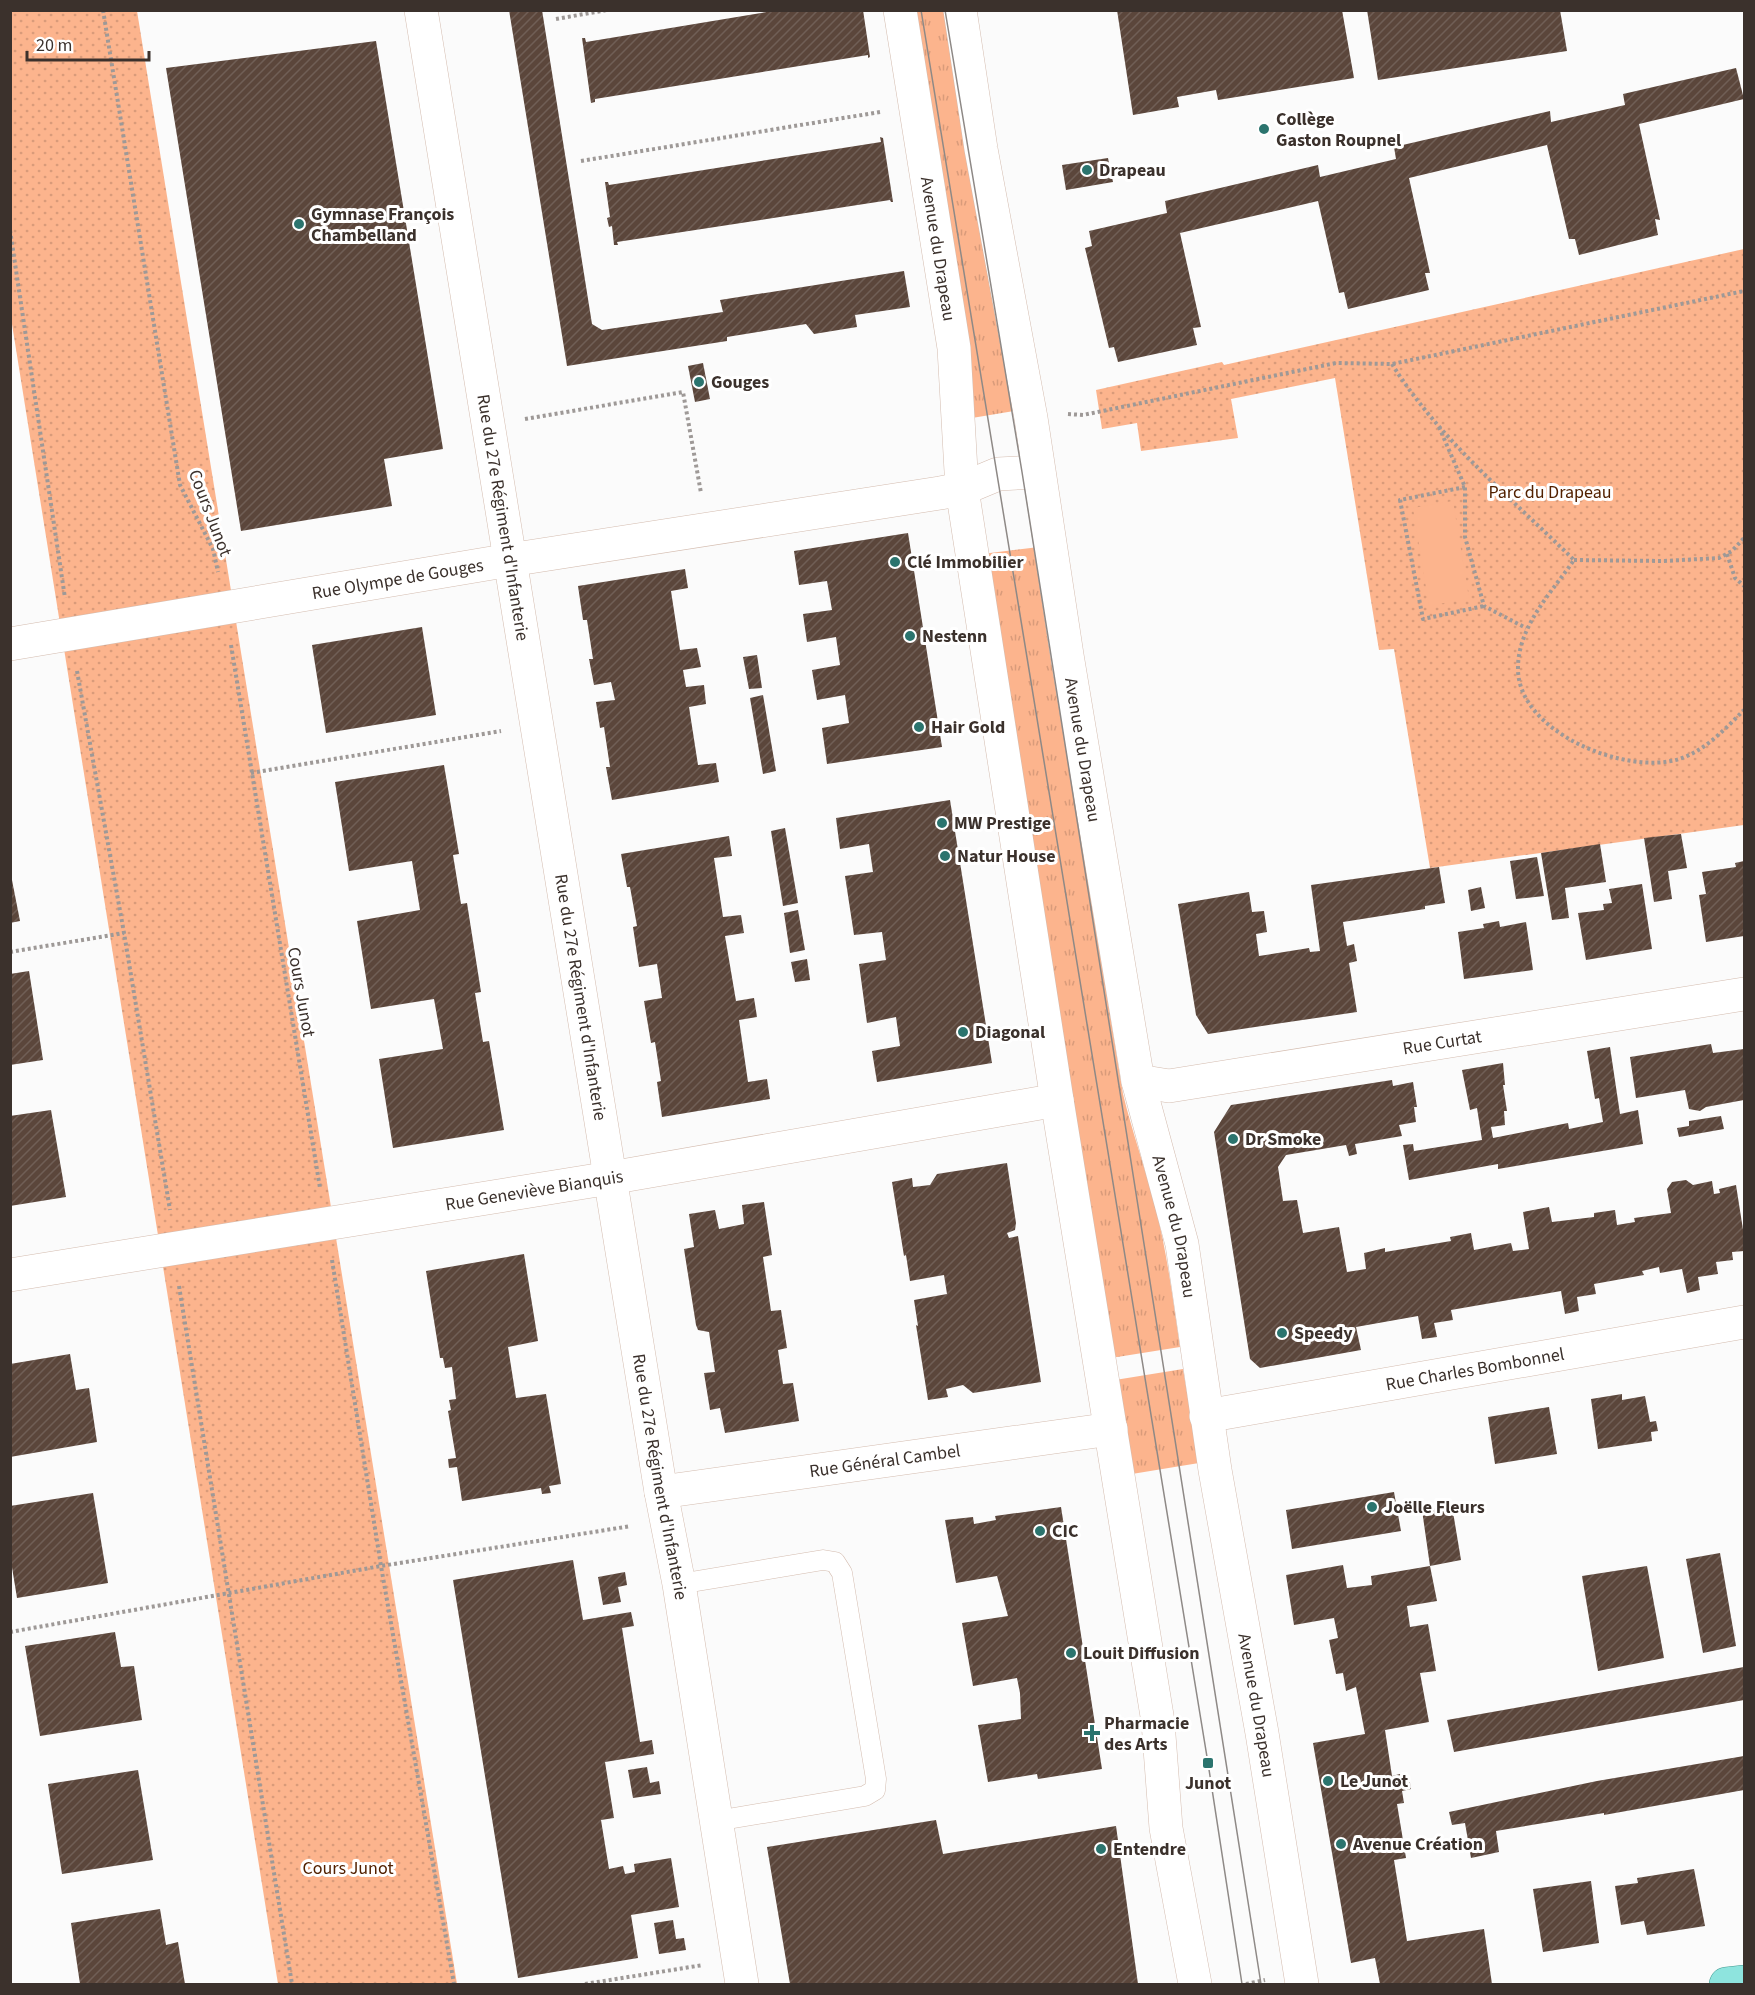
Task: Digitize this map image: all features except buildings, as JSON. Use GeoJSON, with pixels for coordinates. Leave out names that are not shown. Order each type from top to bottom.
{"type":"FeatureCollection","features":[{"type":"Feature","properties":{"kind":"main road"},"geometry":{"type":"LineString","coordinates":[[1726,1984],[1744,1982]]}},
{"type":"Feature","properties":{"kind":"street","name":"Rue du 27e Régiment d'Infanterie"},"geometry":{"type":"LineString","coordinates":[[422,10],[610,1178],[679,1584],[740,1972]]}},
{"type":"Feature","properties":{"kind":"street","name":"Avenue du Drapeau"},"geometry":{"type":"LineString","coordinates":[[900,10],[954,348],[962,489],[1057,1100],[1158,1722],[1166,1828],[1195,1984]]}},
{"type":"Feature","properties":{"kind":"street","name":"Avenue du Drapeau"},"geometry":{"type":"LineString","coordinates":[[960,10],[981,149],[1031,418],[1138,1081],[1182,1244],[1206,1416],[1262,1732],[1302,1984]]}},
{"type":"Feature","properties":{"kind":"street"},"geometry":{"type":"LineString","coordinates":[[962,489],[998,474],[1038,472]]}},
{"type":"Feature","properties":{"kind":"street","name":"Rue Olympe de Gouges"},"geometry":{"type":"LineString","coordinates":[[10,644],[510,560],[962,489]]}},
{"type":"Feature","properties":{"kind":"street","name":"Rue Curtat"},"geometry":{"type":"LineString","coordinates":[[1138,1081],[1169,1086],[1744,994]]}},
{"type":"Feature","properties":{"kind":"street","name":"Rue Geneviève Bianquis"},"geometry":{"type":"LineString","coordinates":[[10,1275],[610,1178],[1057,1100]]}},
{"type":"Feature","properties":{"kind":"street","name":"Rue Charles Bombonnel"},"geometry":{"type":"LineString","coordinates":[[1206,1416],[1744,1322]]}},
{"type":"Feature","properties":{"kind":"street","name":"Rue Général Cambel"},"geometry":{"type":"LineString","coordinates":[[664,1506],[1111,1429]]}},
{"type":"Feature","properties":{"kind":"lane"},"geometry":{"type":"LineString","coordinates":[[679,1584],[823,1560],[835,1562],[842,1573],[876,1779],[875,1790],[865,1796],[716,1821]]}},
{"type":"Feature","properties":{"kind":"path","name":"Cours Junot"},"geometry":{"type":"LineString","coordinates":[[103,10],[180,485],[213,549],[225,609],[381,1566],[454,1984]]}},
{"type":"Feature","properties":{"kind":"path"},"geometry":{"type":"LineString","coordinates":[[556,19],[606,10]]}},
{"type":"Feature","properties":{"kind":"path"},"geometry":{"type":"LineString","coordinates":[[581,161],[886,111]]}},
{"type":"Feature","properties":{"kind":"path"},"geometry":{"type":"LineString","coordinates":[[10,230],[70,633],[124,933],[171,1218],[173,1248],[227,1594],[292,1984]]}},
{"type":"Feature","properties":{"kind":"path"},"geometry":{"type":"LineString","coordinates":[[1031,418],[1057,413],[1083,415],[1336,363],[1392,364],[1744,291]]}},
{"type":"Feature","properties":{"kind":"path"},"geometry":{"type":"LineString","coordinates":[[1392,364],[1408,390],[1461,450],[1574,560],[1664,561],[1719,558],[1727,554],[1744,538]]}},
{"type":"Feature","properties":{"kind":"path"},"geometry":{"type":"LineString","coordinates":[[489,425],[683,392],[708,530]]}},
{"type":"Feature","properties":{"kind":"path"},"geometry":{"type":"LineString","coordinates":[[1438,424],[1465,487],[1465,537],[1484,606]]}},
{"type":"Feature","properties":{"kind":"path"},"geometry":{"type":"LineString","coordinates":[[1465,487],[1400,500],[1423,619],[1484,606],[1526,628]]}},
{"type":"Feature","properties":{"kind":"path"},"geometry":{"type":"LineString","coordinates":[[1727,554],[1736,578],[1744,586]]}},
{"type":"Feature","properties":{"kind":"path"},"geometry":{"type":"LineString","coordinates":[[1574,560],[1526,628],[1520,651],[1518,669],[1523,691],[1532,708],[1554,730],[1590,749],[1614,758],[1657,764],[1679,759],[1694,752],[1713,739],[1744,710]]}},
{"type":"Feature","properties":{"kind":"path"},"geometry":{"type":"LineString","coordinates":[[251,773],[538,725]]}},
{"type":"Feature","properties":{"kind":"path"},"geometry":{"type":"LineString","coordinates":[[10,952],[124,933]]}},
{"type":"Feature","properties":{"kind":"path"},"geometry":{"type":"LineString","coordinates":[[10,1632],[381,1566],[664,1506]]}},
{"type":"Feature","properties":{"kind":"path"},"geometry":{"type":"LineString","coordinates":[[585,1984],[740,1972]]}},
{"type":"Feature","properties":{"kind":"green space","name":"Cours Junot"},"geometry":{"type":"Polygon","coordinates":[[[10,11],[137,11],[457,1984],[278,1984],[11,318],[10,11]]]}},
{"type":"Feature","properties":{"kind":"green space"},"geometry":{"type":"Polygon","coordinates":[[[914,11],[951,11],[1014,411],[972,418],[914,11]]]}},
{"type":"Feature","properties":{"kind":"green space","name":"Parc du Drapeau"},"geometry":{"type":"Polygon","coordinates":[[[1744,249],[1744,825],[1430,868],[1394,649],[1379,650],[1335,378],[1231,399],[1238,438],[1141,451],[1137,423],[1102,429],[1096,390],[1222,362],[1224,365],[1744,249]]]}},
{"type":"Feature","properties":{"kind":"green space"},"geometry":{"type":"Polygon","coordinates":[[[1453,501],[1469,598],[1429,606],[1413,508],[1453,501]]]}},
{"type":"Feature","properties":{"kind":"green space"},"geometry":{"type":"Polygon","coordinates":[[[1039,547],[1085,859],[1123,1094],[1159,1223],[1180,1347],[1111,1358],[982,554],[1039,547]]]}},
{"type":"Feature","properties":{"kind":"green space"},"geometry":{"type":"Polygon","coordinates":[[[1183,1369],[1199,1463],[1132,1474],[1115,1380],[1183,1369]]]}},
{"type":"Feature","properties":{"kind":"tram line"},"geometry":{"type":"LineString","coordinates":[[921,10],[1208,1763],[1242,1984]]}},
{"type":"Feature","properties":{"kind":"tram line"},"geometry":{"type":"LineString","coordinates":[[945,10],[1022,472],[1261,1984]]}},
{"type":"Feature","properties":{"kind":"place","name":"Collège Gaston Roupnel"},"geometry":{"type":"Point","coordinates":[1264,129]}},
{"type":"Feature","properties":{"kind":"place","name":"Drapeau"},"geometry":{"type":"Point","coordinates":[1087,170]}},
{"type":"Feature","properties":{"kind":"place","name":"Gymnase François Chambelland"},"geometry":{"type":"Point","coordinates":[299,224]}},
{"type":"Feature","properties":{"kind":"place","name":"Gouges"},"geometry":{"type":"Point","coordinates":[699,382]}},
{"type":"Feature","properties":{"kind":"place","name":"Clé Immobilier"},"geometry":{"type":"Point","coordinates":[895,562]}},
{"type":"Feature","properties":{"kind":"place","name":"Nestenn"},"geometry":{"type":"Point","coordinates":[910,636]}},
{"type":"Feature","properties":{"kind":"place","name":"Hair Gold"},"geometry":{"type":"Point","coordinates":[919,727]}},
{"type":"Feature","properties":{"kind":"place","name":"MW Prestige"},"geometry":{"type":"Point","coordinates":[942,823]}},
{"type":"Feature","properties":{"kind":"place","name":"Natur House"},"geometry":{"type":"Point","coordinates":[945,856]}},
{"type":"Feature","properties":{"kind":"place","name":"Diagonal"},"geometry":{"type":"Point","coordinates":[963,1032]}},
{"type":"Feature","properties":{"kind":"place","name":"Dr Smoke"},"geometry":{"type":"Point","coordinates":[1233,1139]}},
{"type":"Feature","properties":{"kind":"place","name":"Speedy"},"geometry":{"type":"Point","coordinates":[1282,1333]}},
{"type":"Feature","properties":{"kind":"place","name":"Joëlle Fleurs"},"geometry":{"type":"Point","coordinates":[1372,1507]}},
{"type":"Feature","properties":{"kind":"place","name":"CIC"},"geometry":{"type":"Point","coordinates":[1040,1531]}},
{"type":"Feature","properties":{"kind":"place","name":"Louit Diffusion"},"geometry":{"type":"Point","coordinates":[1071,1653]}},
{"type":"Feature","properties":{"kind":"place","name":"Pharmacie des Arts"},"geometry":{"type":"Point","coordinates":[1092,1733]}},
{"type":"Feature","properties":{"kind":"place","name":"Junot"},"geometry":{"type":"Point","coordinates":[1208,1763]}},
{"type":"Feature","properties":{"kind":"place","name":"Le Junot"},"geometry":{"type":"Point","coordinates":[1328,1781]}},
{"type":"Feature","properties":{"kind":"place","name":"Avenue Création"},"geometry":{"type":"Point","coordinates":[1341,1844]}},
{"type":"Feature","properties":{"kind":"place","name":"Entendre"},"geometry":{"type":"Point","coordinates":[1101,1849]}}]}
